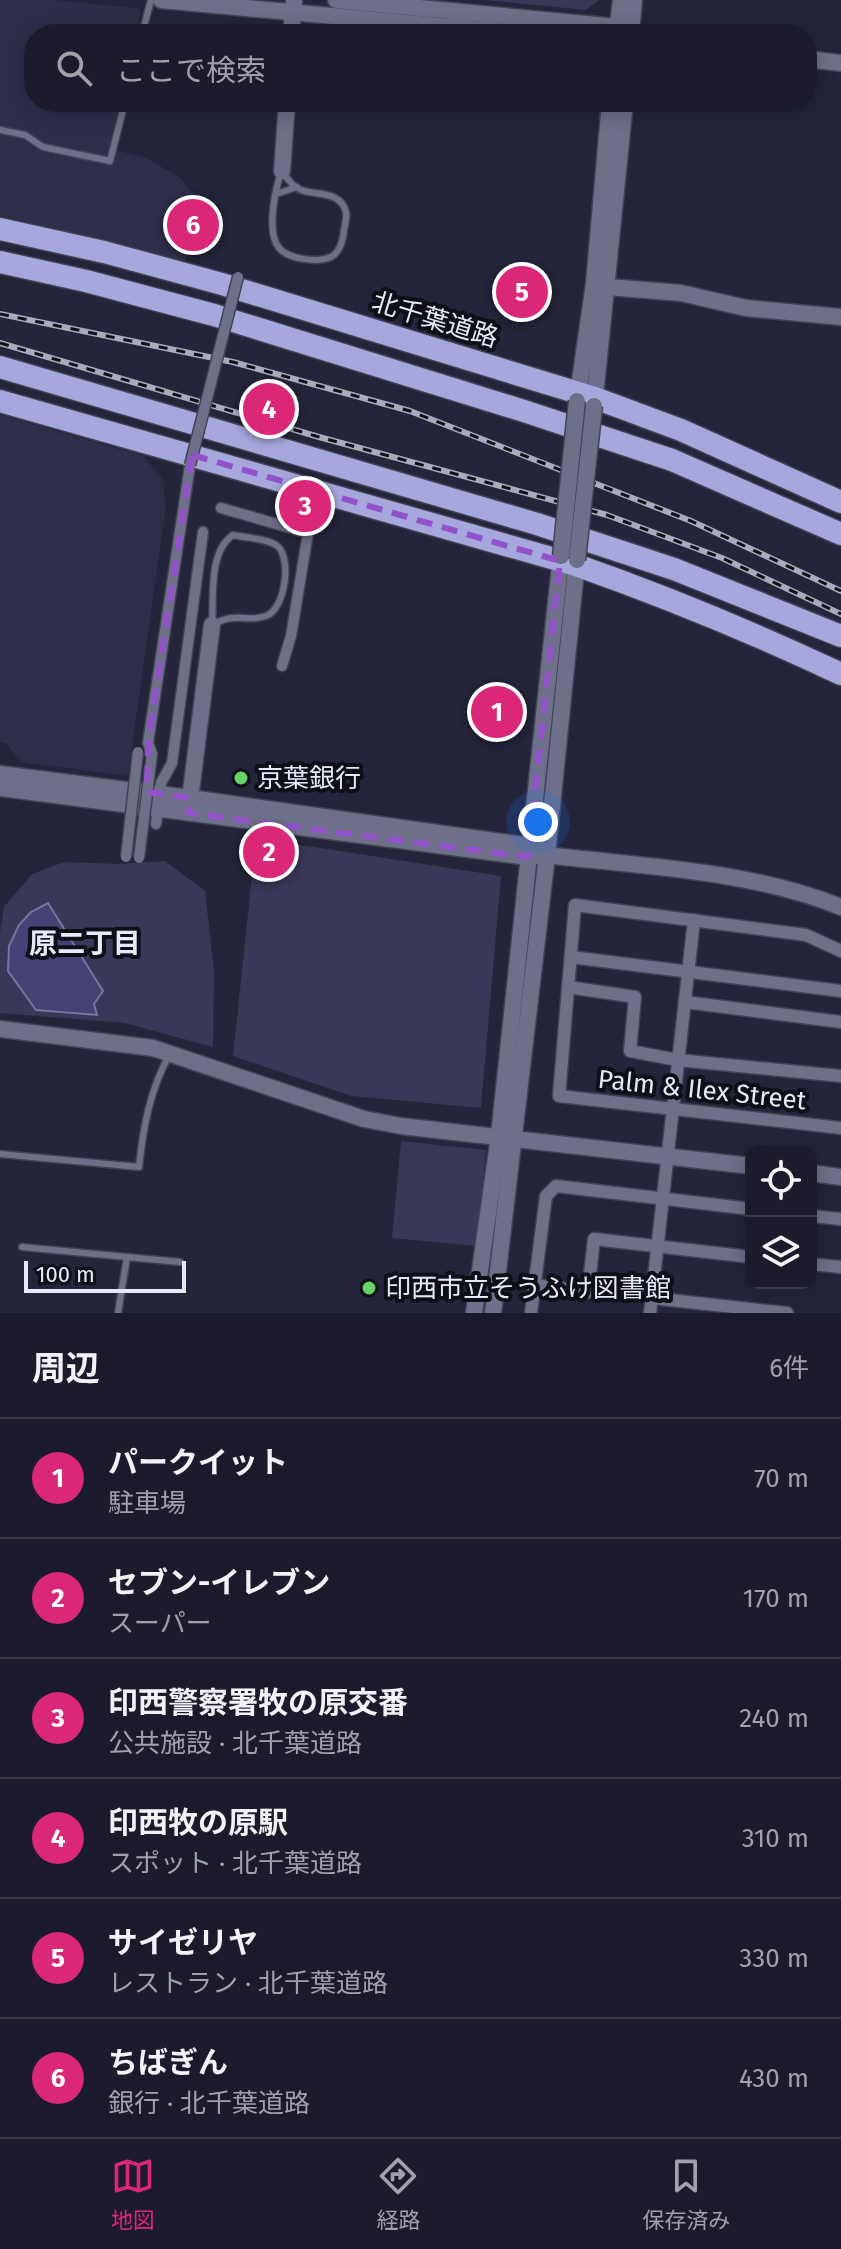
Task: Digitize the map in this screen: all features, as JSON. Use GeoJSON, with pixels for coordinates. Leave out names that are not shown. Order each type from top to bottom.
{"type":"FeatureCollection","features":[{"type":"Feature","properties":{"kind":"highway","name":"北千葉道路"},"geometry":{"type":"LineString","coordinates":[[0,229],[104,252],[222,284],[586,399],[681,430],[841,502]]}},
{"type":"Feature","properties":{"kind":"highway"},"geometry":{"type":"LineString","coordinates":[[0,240],[104,252]]}},
{"type":"Feature","properties":{"kind":"highway"},"geometry":{"type":"LineString","coordinates":[[0,262],[214,315],[524,411],[672,460],[841,534]]}},
{"type":"Feature","properties":{"kind":"highway"},"geometry":{"type":"LineString","coordinates":[[0,367],[537,524],[674,569],[841,636]]}},
{"type":"Feature","properties":{"kind":"highway"},"geometry":{"type":"LineString","coordinates":[[0,391],[19,398],[45,414]]}},
{"type":"Feature","properties":{"kind":"highway"},"geometry":{"type":"LineString","coordinates":[[0,401],[568,560],[744,629],[841,674]]}},
{"type":"Feature","properties":{"kind":"street"},"geometry":{"type":"LineString","coordinates":[[161,0],[293,6],[443,24]]}},
{"type":"Feature","properties":{"kind":"street"},"geometry":{"type":"LineString","coordinates":[[336,0],[551,24]]}},
{"type":"Feature","properties":{"kind":"street"},"geometry":{"type":"LineString","coordinates":[[621,0],[622,24]]}},
{"type":"Feature","properties":{"kind":"street"},"geometry":{"type":"LineString","coordinates":[[626,24],[634,0]]}},
{"type":"Feature","properties":{"kind":"street"},"geometry":{"type":"LineString","coordinates":[[817,60],[841,63]]}},
{"type":"Feature","properties":{"kind":"street"},"geometry":{"type":"LineString","coordinates":[[282,171],[286,112]]}},
{"type":"Feature","properties":{"kind":"street"},"geometry":{"type":"LineString","coordinates":[[493,1313],[529,852],[586,399],[609,112]]}},
{"type":"Feature","properties":{"kind":"street"},"geometry":{"type":"LineString","coordinates":[[586,399],[608,287],[624,112]]}},
{"type":"Feature","properties":{"kind":"street"},"geometry":{"type":"LineString","coordinates":[[148,743],[138,752],[126,857],[139,858],[152,754],[148,743],[190,465],[238,277]]}},
{"type":"Feature","properties":{"kind":"street"},"geometry":{"type":"LineString","coordinates":[[608,287],[681,293],[746,308],[841,317]]}},
{"type":"Feature","properties":{"kind":"street"},"geometry":{"type":"LineString","coordinates":[[221,508],[308,533],[291,636],[282,666]]}},
{"type":"Feature","properties":{"kind":"street"},"geometry":{"type":"LineString","coordinates":[[158,809],[161,783],[172,763],[203,532]]}},
{"type":"Feature","properties":{"kind":"street"},"geometry":{"type":"LineString","coordinates":[[474,1313],[506,1137],[547,855],[568,560]]}},
{"type":"Feature","properties":{"kind":"street"},"geometry":{"type":"LineString","coordinates":[[189,805],[212,625]]}},
{"type":"Feature","properties":{"kind":"street"},"geometry":{"type":"LineString","coordinates":[[0,774],[158,809]]}},
{"type":"Feature","properties":{"kind":"street"},"geometry":{"type":"LineString","coordinates":[[0,788],[158,809],[189,805],[547,855],[750,879],[814,896],[841,907]]}},
{"type":"Feature","properties":{"kind":"street"},"geometry":{"type":"LineString","coordinates":[[841,951],[806,935],[575,905],[568,987],[635,997],[630,1051],[678,1060],[841,1076]]}},
{"type":"Feature","properties":{"kind":"street"},"geometry":{"type":"LineString","coordinates":[[650,1313],[694,920]]}},
{"type":"Feature","properties":{"kind":"street"},"geometry":{"type":"LineString","coordinates":[[571,957],[841,991]]}},
{"type":"Feature","properties":{"kind":"street","name":"Palm & Ilex Street"},"geometry":{"type":"LineString","coordinates":[[568,987],[559,1096],[841,1128]]}},
{"type":"Feature","properties":{"kind":"street"},"geometry":{"type":"LineString","coordinates":[[685,1002],[841,1022]]}},
{"type":"Feature","properties":{"kind":"street"},"geometry":{"type":"LineString","coordinates":[[0,1029],[119,1043],[170,1054],[364,1119],[401,1126],[668,1150],[745,1165]]}},
{"type":"Feature","properties":{"kind":"street"},"geometry":{"type":"LineString","coordinates":[[817,1174],[841,1177]]}},
{"type":"Feature","properties":{"kind":"street"},"geometry":{"type":"LineString","coordinates":[[531,1313],[546,1196],[556,1186],[745,1208]]}},
{"type":"Feature","properties":{"kind":"street"},"geometry":{"type":"LineString","coordinates":[[817,1217],[841,1219]]}},
{"type":"Feature","properties":{"kind":"street"},"geometry":{"type":"LineString","coordinates":[[535,1285],[588,1292],[594,1239],[745,1256]]}},
{"type":"Feature","properties":{"kind":"street"},"geometry":{"type":"LineString","coordinates":[[817,1265],[841,1267]]}},
{"type":"Feature","properties":{"kind":"street"},"geometry":{"type":"LineString","coordinates":[[652,1298],[787,1313]]}},
{"type":"Feature","properties":{"kind":"lane"},"geometry":{"type":"LineString","coordinates":[[145,24],[151,0]]}},
{"type":"Feature","properties":{"kind":"lane"},"geometry":{"type":"LineString","coordinates":[[0,130],[25,135],[43,147],[110,161],[122,112]]}},
{"type":"Feature","properties":{"kind":"lane"},"geometry":{"type":"LineString","coordinates":[[282,171],[289,182],[297,187],[334,197],[346,212],[343,239],[332,256],[319,259],[291,257],[280,250],[273,238],[273,205],[282,171]]}},
{"type":"Feature","properties":{"kind":"lane"},"geometry":{"type":"LineString","coordinates":[[276,194],[297,187]]}},
{"type":"Feature","properties":{"kind":"lane"},"geometry":{"type":"LineString","coordinates":[[233,535],[274,544],[282,550],[285,565],[283,594],[274,611],[265,616],[227,616],[212,625],[218,553],[224,541],[233,535]]}},
{"type":"Feature","properties":{"kind":"lane"},"geometry":{"type":"LineString","coordinates":[[0,1154],[139,1167],[143,1127],[163,1066],[170,1054]]}},
{"type":"Feature","properties":{"kind":"lane"},"geometry":{"type":"LineString","coordinates":[[22,1247],[180,1262]]}},
{"type":"Feature","properties":{"kind":"lane"},"geometry":{"type":"LineString","coordinates":[[118,1313],[127,1257]]}},
{"type":"Feature","properties":{"kind":"highlighted area"},"geometry":{"type":"Polygon","coordinates":[[[192,455],[560,561],[528,857],[188,813],[190,798],[147,792],[148,743],[192,455]]]}},
{"type":"Feature","properties":{"kind":"shaded area"},"geometry":{"type":"Polygon","coordinates":[[[0,0],[55,0],[141,9],[138,24],[24,24],[24,112],[119,112],[111,149],[146,158],[179,177],[200,202],[185,262],[0,215],[0,0]]]}},
{"type":"Feature","properties":{"kind":"shaded area"},"geometry":{"type":"Polygon","coordinates":[[[484,0],[599,0],[586,10],[484,0]]]}},
{"type":"Feature","properties":{"kind":"shaded area"},"geometry":{"type":"Polygon","coordinates":[[[0,415],[143,456],[162,479],[166,505],[128,776],[21,762],[6,743],[0,742],[0,415]]]}},
{"type":"Feature","properties":{"kind":"shaded area"},"geometry":{"type":"Polygon","coordinates":[[[256,838],[501,876],[481,1108],[352,1096],[233,1056],[256,838]]]}},
{"type":"Feature","properties":{"kind":"shaded area"},"geometry":{"type":"Polygon","coordinates":[[[165,861],[205,891],[214,971],[213,1047],[125,1023],[0,1013],[0,933],[4,907],[32,874],[64,862],[119,864],[165,861]]]}},
{"type":"Feature","properties":{"kind":"shaded area"},"geometry":{"type":"Polygon","coordinates":[[[48,903],[103,991],[94,1004],[97,1015],[36,1010],[8,971],[9,946],[19,925],[31,912],[48,903]]]}},
{"type":"Feature","properties":{"kind":"shaded area"},"geometry":{"type":"Polygon","coordinates":[[[401,1141],[486,1150],[477,1246],[392,1238],[401,1141]]]}},
{"type":"Feature","properties":{"kind":"railway"},"geometry":{"type":"LineString","coordinates":[[0,314],[233,362],[410,411],[691,521],[841,591]]}},
{"type":"Feature","properties":{"kind":"railway"},"geometry":{"type":"LineString","coordinates":[[0,343],[319,437],[607,515],[722,558],[841,614]]}},
{"type":"Feature","properties":{"kind":"place","name":"ちばぎん"},"geometry":{"type":"Point","coordinates":[193,225]}},
{"type":"Feature","properties":{"kind":"place","name":"サイゼリヤ"},"geometry":{"type":"Point","coordinates":[522,292]}},
{"type":"Feature","properties":{"kind":"place","name":"印西牧の原駅"},"geometry":{"type":"Point","coordinates":[269,409]}},
{"type":"Feature","properties":{"kind":"place","name":"印西警察署牧の原交番"},"geometry":{"type":"Point","coordinates":[305,506]}},
{"type":"Feature","properties":{"kind":"place","name":"パークイット"},"geometry":{"type":"Point","coordinates":[497,712]}},
{"type":"Feature","properties":{"kind":"place","name":"京葉銀行"},"geometry":{"type":"Point","coordinates":[241,778]}},
{"type":"Feature","properties":{"kind":"place","name":"セブン-イレブン"},"geometry":{"type":"Point","coordinates":[269,852]}},
{"type":"Feature","properties":{"kind":"place","name":"印西市立そうふけ図書館"},"geometry":{"type":"Point","coordinates":[369,1288]}},
{"type":"Feature","properties":{"kind":"district","name":"原二丁目"},"geometry":{"type":"Point","coordinates":[85,943]}}]}
